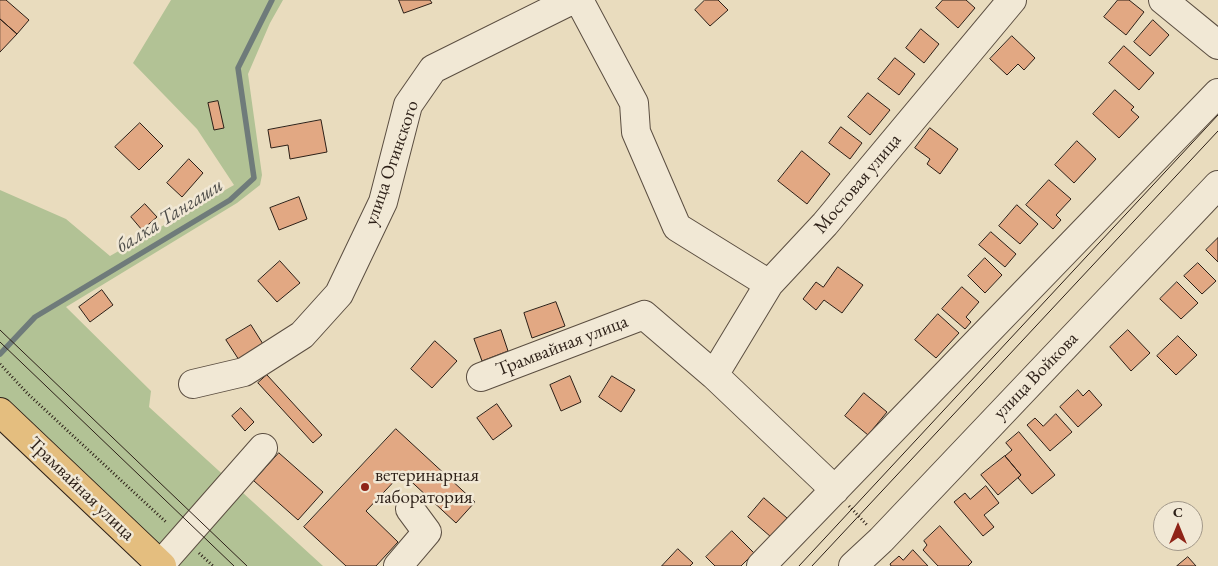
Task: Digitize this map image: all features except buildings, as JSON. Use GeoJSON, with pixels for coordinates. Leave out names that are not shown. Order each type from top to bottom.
{"type":"FeatureCollection","features":[{"type":"Feature","properties":{"kind":"main road","name":"Трамвайная улица"},"geometry":{"type":"LineString","coordinates":[[1,413],[162,565]]}},
{"type":"Feature","properties":{"kind":"street","name":"улица Огинского"},"geometry":{"type":"LineString","coordinates":[[193,384],[244,372],[302,335],[339,294],[383,202],[408,105],[433,69],[572,0]]}},
{"type":"Feature","properties":{"kind":"street"},"geometry":{"type":"LineString","coordinates":[[579,0],[634,103],[636,132],[677,227],[769,284]]}},
{"type":"Feature","properties":{"kind":"street","name":"Мостовая улица"},"geometry":{"type":"LineString","coordinates":[[714,375],[769,284],[824,224],[1012,0]]}},
{"type":"Feature","properties":{"kind":"street"},"geometry":{"type":"LineString","coordinates":[[1163,0],[1218,44]]}},
{"type":"Feature","properties":{"kind":"street"},"geometry":{"type":"LineString","coordinates":[[761,566],[1218,93]]}},
{"type":"Feature","properties":{"kind":"street","name":"улица Войкова"},"geometry":{"type":"LineString","coordinates":[[853,566],[881,540],[1218,185]]}},
{"type":"Feature","properties":{"kind":"street","name":"Трамвайная улица"},"geometry":{"type":"LineString","coordinates":[[481,377],[644,315],[714,375]]}},
{"type":"Feature","properties":{"kind":"street"},"geometry":{"type":"LineString","coordinates":[[714,375],[835,490]]}},
{"type":"Feature","properties":{"kind":"street"},"geometry":{"type":"LineString","coordinates":[[162,565],[262,448]]}},
{"type":"Feature","properties":{"kind":"street"},"geometry":{"type":"LineString","coordinates":[[398,566],[427,532],[410,509]]}},
{"type":"Feature","properties":{"kind":"path"},"geometry":{"type":"LineString","coordinates":[[0,364],[28,394],[213,566]]}},
{"type":"Feature","properties":{"kind":"path"},"geometry":{"type":"LineString","coordinates":[[835,490],[881,540]]}},
{"type":"Feature","properties":{"kind":"green space"},"geometry":{"type":"Polygon","coordinates":[[[171,0],[283,0],[270,23],[248,74],[262,175],[260,185],[237,203],[66,307],[151,391],[149,407],[323,566],[177,566],[0,400],[0,190],[66,219],[110,256],[234,185],[197,129],[133,63],[171,0]]]}},
{"type":"Feature","properties":{"kind":"waterway","name":"балка Тангаши"},"geometry":{"type":"LineString","coordinates":[[0,354],[35,317],[230,200],[254,178],[238,68],[272,0]]}},
{"type":"Feature","properties":{"kind":"tram line"},"geometry":{"type":"LineString","coordinates":[[799,566],[1218,115]]}},
{"type":"Feature","properties":{"kind":"tram line"},"geometry":{"type":"LineString","coordinates":[[812,566],[1218,131]]}},
{"type":"Feature","properties":{"kind":"tram line"},"geometry":{"type":"LineString","coordinates":[[0,330],[247,566]]}},
{"type":"Feature","properties":{"kind":"tram line"},"geometry":{"type":"LineString","coordinates":[[0,342],[234,566]]}},
{"type":"Feature","properties":{"kind":"place","name":"ветеринарная лаборатория"},"geometry":{"type":"Point","coordinates":[365,487]}}]}
